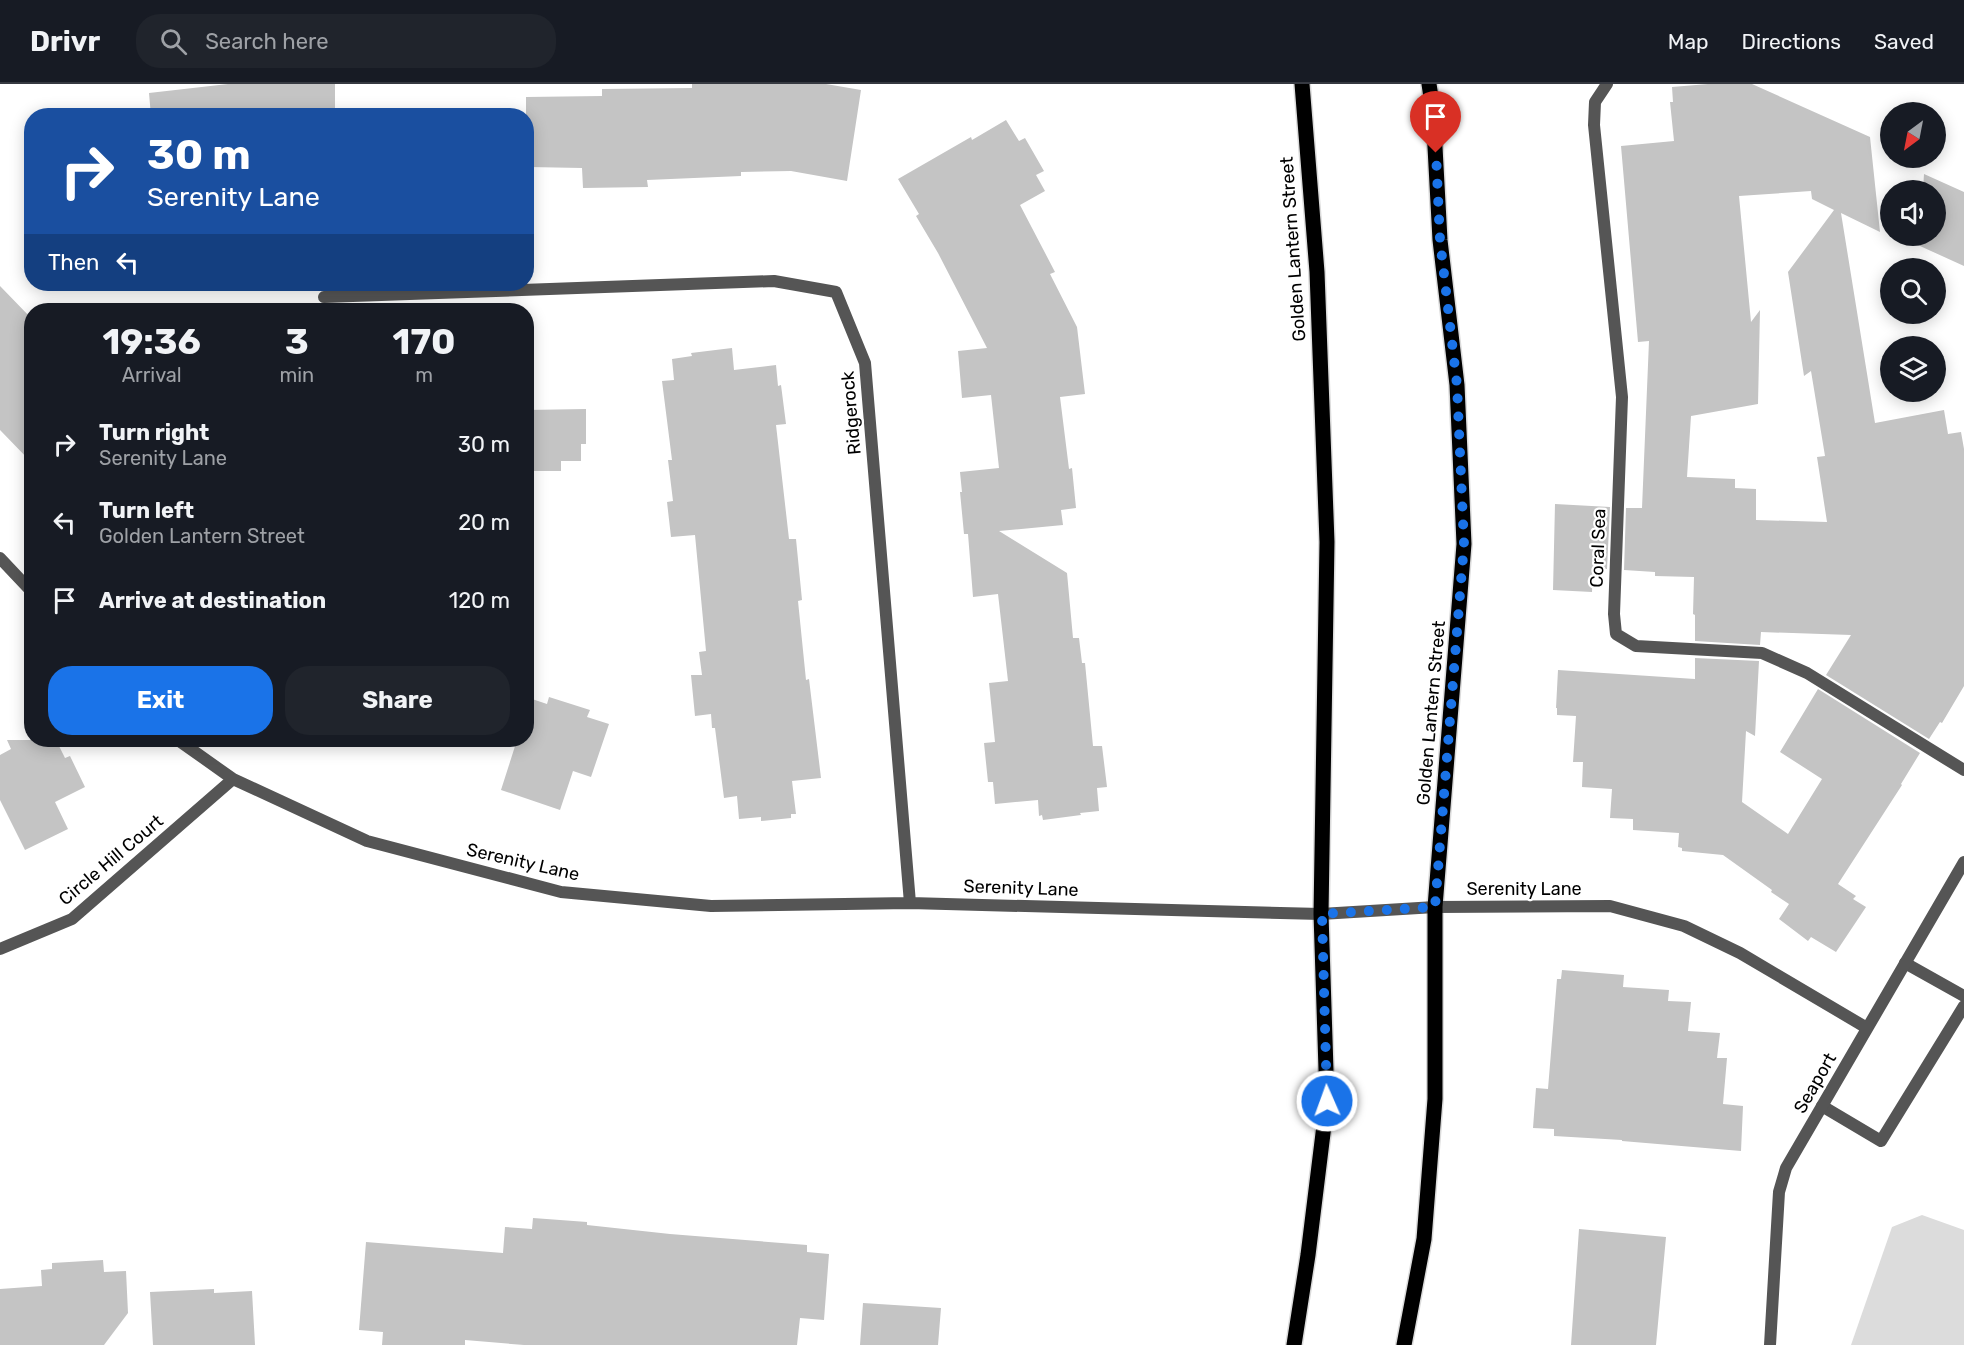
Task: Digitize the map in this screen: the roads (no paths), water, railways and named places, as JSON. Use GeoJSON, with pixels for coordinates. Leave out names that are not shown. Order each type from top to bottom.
{"type":"FeatureCollection","features":[{"type":"Feature","properties":{"kind":"main road","name":"Golden Lantern Street"},"geometry":{"type":"LineString","coordinates":[[1294,1345],[1308,1255],[1327,1101],[1322,914],[1327,542],[1317,272],[1302,84]]}},
{"type":"Feature","properties":{"kind":"main road","name":"Golden Lantern Street"},"geometry":{"type":"LineString","coordinates":[[1404,1345],[1424,1239],[1435,1099],[1435,907],[1464,544],[1457,385],[1440,240],[1433,110],[1429,84]]}},
{"type":"Feature","properties":{"kind":"street","name":"Coral Sea"},"geometry":{"type":"LineString","coordinates":[[1607,84],[1595,102],[1594,125],[1622,397],[1614,614],[1616,634],[1636,646],[1762,652],[1807,673],[1964,770]]}},
{"type":"Feature","properties":{"kind":"street","name":"Ridgerock"},"geometry":{"type":"LineString","coordinates":[[534,290],[774,281],[836,292],[865,363],[910,903]]}},
{"type":"Feature","properties":{"kind":"street","name":"Ridgerock"},"geometry":{"type":"LineString","coordinates":[[324,297],[493,291]]}},
{"type":"Feature","properties":{"kind":"street"},"geometry":{"type":"LineString","coordinates":[[0,558],[24,584]]}},
{"type":"Feature","properties":{"kind":"street","name":"Serenity Lane"},"geometry":{"type":"LineString","coordinates":[[188,747],[233,779],[367,842],[561,892],[711,906],[910,903],[1322,914],[1435,907],[1610,906],[1684,926],[1740,953],[1867,1028]]}},
{"type":"Feature","properties":{"kind":"street","name":"Circle Hill Court"},"geometry":{"type":"LineString","coordinates":[[0,949],[72,919],[233,779]]}},
{"type":"Feature","properties":{"kind":"street","name":"Seaport"},"geometry":{"type":"LineString","coordinates":[[1770,1345],[1779,1192],[1786,1167],[1964,862]]}},
{"type":"Feature","properties":{"kind":"street"},"geometry":{"type":"LineString","coordinates":[[1905,963],[1964,996]]}},
{"type":"Feature","properties":{"kind":"street"},"geometry":{"type":"LineString","coordinates":[[1822,1106],[1881,1141],[1964,1006]]}}]}
